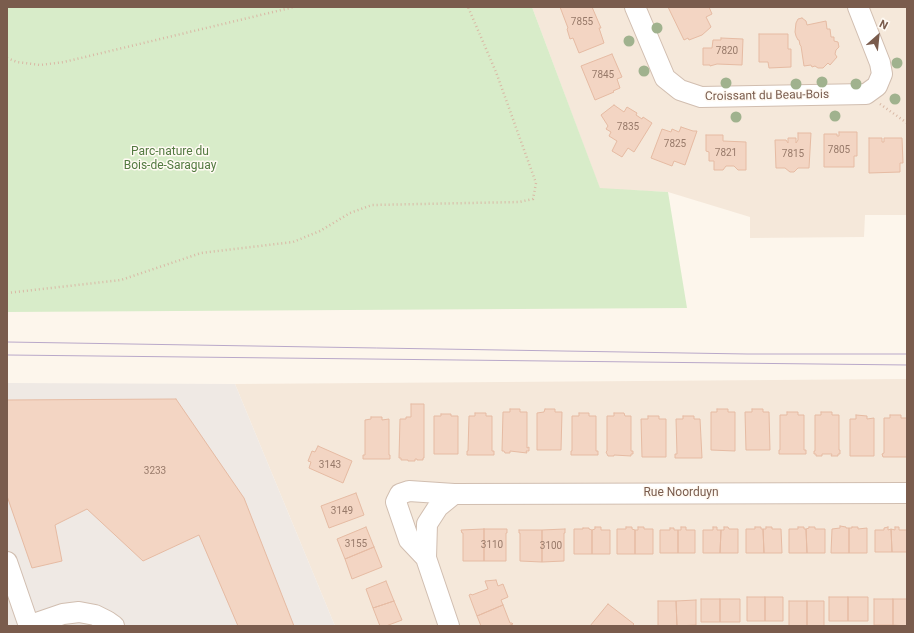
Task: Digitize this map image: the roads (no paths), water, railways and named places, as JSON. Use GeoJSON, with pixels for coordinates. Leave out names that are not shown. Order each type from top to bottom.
{"type":"FeatureCollection","features":[{"type":"Feature","properties":{"kind":"street","name":"Croissant du Beau-Bois"},"geometry":{"type":"LineString","coordinates":[[635,7],[665,78],[680,90],[701,97],[866,94],[877,86],[882,74],[880,63],[858,7]]}},
{"type":"Feature","properties":{"kind":"street","name":"Rue Noorduyn"},"geometry":{"type":"LineString","coordinates":[[426,558],[409,540],[396,502],[400,494],[409,491],[454,494],[907,492]]}},
{"type":"Feature","properties":{"kind":"street","name":"Rue Noorduyn"},"geometry":{"type":"LineString","coordinates":[[449,626],[426,558],[427,524],[438,507],[454,494]]}},
{"type":"Feature","properties":{"kind":"street"},"geometry":{"type":"LineString","coordinates":[[7,562],[29,626],[63,614],[80,612],[95,615],[108,621],[114,626]]}},
{"type":"Feature","properties":{"kind":"tram line"},"geometry":{"type":"LineString","coordinates":[[7,342],[747,354],[907,354]]}},
{"type":"Feature","properties":{"kind":"tram line"},"geometry":{"type":"LineString","coordinates":[[7,355],[907,365]]}},
{"type":"Feature","properties":{"kind":"park label","name":"Parc-nature du Bois-de-Saraguay"},"geometry":{"type":"Point","coordinates":[170,159]}}]}
